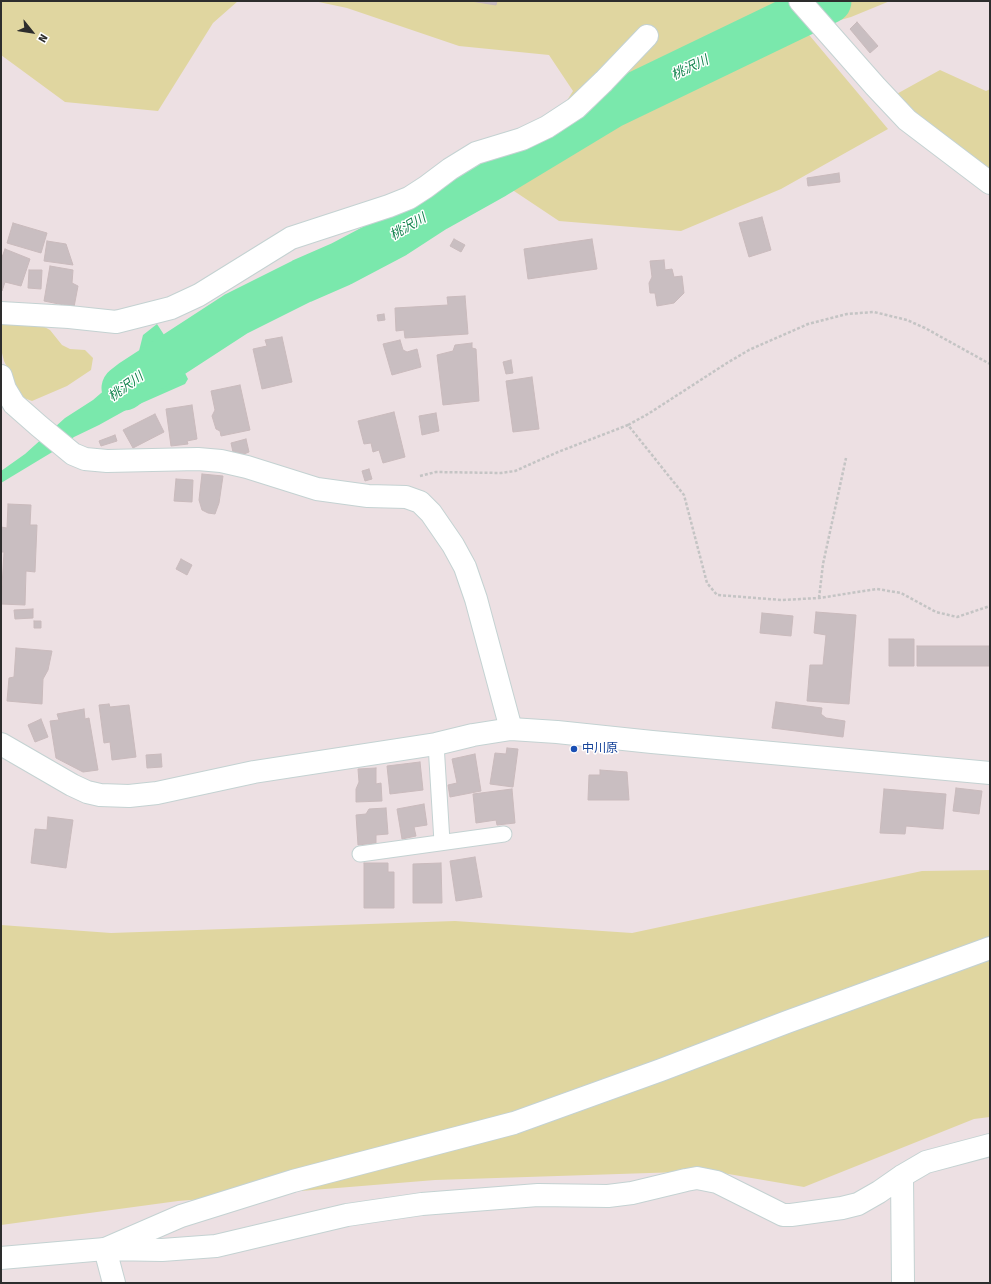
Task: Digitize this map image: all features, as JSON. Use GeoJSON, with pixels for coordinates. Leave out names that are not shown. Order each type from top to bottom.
{"type":"FeatureCollection","features":[{"type":"Feature","properties":{"kind":"street"},"geometry":{"type":"LineString","coordinates":[[800,1],[907,120],[990,183]]}},
{"type":"Feature","properties":{"kind":"street"},"geometry":{"type":"LineString","coordinates":[[1,313],[69,317],[116,322],[171,308],[199,295],[291,238],[409,198],[450,168],[476,153],[522,139],[547,126],[576,108],[648,36]]}},
{"type":"Feature","properties":{"kind":"street"},"geometry":{"type":"LineString","coordinates":[[1,376],[5,389],[14,404],[73,454],[85,459],[106,461],[198,459],[221,461],[247,467],[316,489],[368,496],[406,497],[420,502],[431,513],[466,567],[512,729]]}},
{"type":"Feature","properties":{"kind":"street"},"geometry":{"type":"LineString","coordinates":[[1,744],[82,790],[100,795],[129,796],[157,793],[254,772],[436,744],[473,735],[512,729],[990,773]]}},
{"type":"Feature","properties":{"kind":"street"},"geometry":{"type":"LineString","coordinates":[[105,1249],[181,1216],[285,1183],[514,1123],[990,948]]}},
{"type":"Feature","properties":{"kind":"street"},"geometry":{"type":"LineString","coordinates":[[1,1258],[105,1249],[162,1250],[216,1246],[347,1215],[407,1206],[538,1195],[608,1196],[632,1193],[697,1178],[717,1182],[783,1214],[791,1215],[842,1208],[858,1204],[880,1192],[902,1176],[926,1162],[990,1145]]}},
{"type":"Feature","properties":{"kind":"street"},"geometry":{"type":"LineString","coordinates":[[902,1176],[903,1283]]}},
{"type":"Feature","properties":{"kind":"street"},"geometry":{"type":"LineString","coordinates":[[105,1249],[114,1283]]}},
{"type":"Feature","properties":{"kind":"lane"},"geometry":{"type":"LineString","coordinates":[[436,744],[442,842]]}},
{"type":"Feature","properties":{"kind":"lane"},"geometry":{"type":"LineString","coordinates":[[360,854],[504,834]]}},
{"type":"Feature","properties":{"kind":"path"},"geometry":{"type":"LineString","coordinates":[[397,496],[410,483],[422,475],[436,472],[501,474],[515,471],[558,452],[628,425],[749,350],[808,324],[847,314],[874,312],[907,320],[925,328],[990,364]]}},
{"type":"Feature","properties":{"kind":"path"},"geometry":{"type":"LineString","coordinates":[[628,425],[684,495],[707,583],[717,595],[782,600],[819,598],[877,590],[901,593],[936,612],[957,617],[990,606]]}},
{"type":"Feature","properties":{"kind":"path"},"geometry":{"type":"LineString","coordinates":[[819,598],[823,564],[846,458]]}},
{"type":"Feature","properties":{"kind":"shaded area"},"geometry":{"type":"Polygon","coordinates":[[[1,1],[238,1],[213,23],[158,111],[65,102],[1,55],[1,1]]]}},
{"type":"Feature","properties":{"kind":"shaded area"},"geometry":{"type":"Polygon","coordinates":[[[314,1],[890,1],[851,17],[805,30],[888,129],[781,189],[681,231],[559,221],[511,189],[573,91],[549,55],[459,46],[347,8],[314,1]]]}},
{"type":"Feature","properties":{"kind":"shaded area"},"geometry":{"type":"Polygon","coordinates":[[[940,70],[986,91],[990,89],[990,189],[893,96],[940,70]]]}},
{"type":"Feature","properties":{"kind":"shaded area"},"geometry":{"type":"Polygon","coordinates":[[[8,322],[39,324],[50,330],[62,345],[70,349],[85,350],[93,358],[91,370],[67,386],[32,401],[24,398],[4,361],[1,349],[1,324],[8,322]]]}},
{"type":"Feature","properties":{"kind":"shaded area"},"geometry":{"type":"Polygon","coordinates":[[[990,870],[990,1117],[974,1119],[804,1187],[711,1171],[435,1180],[178,1201],[1,1225],[1,925],[111,933],[455,921],[632,933],[922,871],[990,870]]]}},
{"type":"Feature","properties":{"kind":"water"},"geometry":{"type":"Polygon","coordinates":[[[157,324],[183,364],[182,367],[188,379],[185,384],[126,410],[74,437],[59,448],[1,483],[1,471],[25,454],[65,418],[93,400],[136,363],[143,335],[157,324]]]}},
{"type":"Feature","properties":{"kind":"building"},"geometry":{"type":"Polygon","coordinates":[[[471,1],[497,1],[496,5],[471,1]]]}},
{"type":"Feature","properties":{"kind":"building"},"geometry":{"type":"Polygon","coordinates":[[[857,22],[878,46],[870,53],[850,29],[857,22]]]}},
{"type":"Feature","properties":{"kind":"building"},"geometry":{"type":"Polygon","coordinates":[[[839,173],[840,182],[808,186],[807,178],[839,173]]]}},
{"type":"Feature","properties":{"kind":"building"},"geometry":{"type":"Polygon","coordinates":[[[762,217],[771,250],[749,257],[739,223],[762,217]]]}},
{"type":"Feature","properties":{"kind":"building"},"geometry":{"type":"Polygon","coordinates":[[[13,223],[47,233],[41,253],[7,243],[13,223]]]}},
{"type":"Feature","properties":{"kind":"building"},"geometry":{"type":"Polygon","coordinates":[[[454,239],[465,245],[461,252],[450,246],[454,239]]]}},
{"type":"Feature","properties":{"kind":"building"},"geometry":{"type":"Polygon","coordinates":[[[592,239],[597,269],[528,279],[524,249],[592,239]]]}},
{"type":"Feature","properties":{"kind":"building"},"geometry":{"type":"Polygon","coordinates":[[[47,241],[66,244],[73,265],[44,261],[47,241]]]}},
{"type":"Feature","properties":{"kind":"building"},"geometry":{"type":"Polygon","coordinates":[[[5,249],[30,259],[21,286],[5,282],[2,291],[1,260],[5,249]]]}},
{"type":"Feature","properties":{"kind":"building"},"geometry":{"type":"Polygon","coordinates":[[[664,260],[665,270],[672,269],[674,277],[682,276],[684,293],[674,303],[657,306],[655,293],[650,293],[649,283],[652,277],[650,261],[664,260]]]}},
{"type":"Feature","properties":{"kind":"building"},"geometry":{"type":"Polygon","coordinates":[[[50,266],[73,270],[72,283],[78,286],[74,307],[44,301],[50,266]]]}},
{"type":"Feature","properties":{"kind":"building"},"geometry":{"type":"Polygon","coordinates":[[[29,270],[42,270],[41,289],[28,288],[29,270]]]}},
{"type":"Feature","properties":{"kind":"building"},"geometry":{"type":"Polygon","coordinates":[[[465,296],[468,334],[405,338],[404,330],[396,331],[395,308],[448,305],[447,297],[465,296]]]}},
{"type":"Feature","properties":{"kind":"building"},"geometry":{"type":"Polygon","coordinates":[[[384,314],[385,320],[378,321],[377,315],[384,314]]]}},
{"type":"Feature","properties":{"kind":"building"},"geometry":{"type":"Polygon","coordinates":[[[282,337],[292,382],[262,389],[253,349],[267,346],[265,340],[282,337]]]}},
{"type":"Feature","properties":{"kind":"building"},"geometry":{"type":"Polygon","coordinates":[[[400,340],[403,350],[407,352],[417,349],[421,367],[392,375],[383,344],[400,340]]]}},
{"type":"Feature","properties":{"kind":"building"},"geometry":{"type":"Polygon","coordinates":[[[472,343],[472,348],[476,349],[479,401],[443,405],[437,355],[453,351],[455,345],[472,343]]]}},
{"type":"Feature","properties":{"kind":"building"},"geometry":{"type":"Polygon","coordinates":[[[511,360],[513,373],[506,374],[503,362],[511,360]]]}},
{"type":"Feature","properties":{"kind":"building"},"geometry":{"type":"Polygon","coordinates":[[[532,377],[539,429],[513,432],[506,381],[532,377]]]}},
{"type":"Feature","properties":{"kind":"building"},"geometry":{"type":"Polygon","coordinates":[[[240,385],[250,430],[221,436],[220,431],[216,429],[212,416],[215,410],[211,391],[240,385]]]}},
{"type":"Feature","properties":{"kind":"building"},"geometry":{"type":"Polygon","coordinates":[[[192,405],[197,439],[187,441],[188,444],[171,446],[166,409],[192,405]]]}},
{"type":"Feature","properties":{"kind":"building"},"geometry":{"type":"Polygon","coordinates":[[[394,412],[405,457],[383,463],[379,450],[373,452],[371,443],[364,444],[358,421],[394,412]]]}},
{"type":"Feature","properties":{"kind":"building"},"geometry":{"type":"Polygon","coordinates":[[[436,413],[439,431],[422,435],[419,416],[436,413]]]}},
{"type":"Feature","properties":{"kind":"building"},"geometry":{"type":"Polygon","coordinates":[[[155,414],[164,432],[133,448],[123,430],[155,414]]]}},
{"type":"Feature","properties":{"kind":"building"},"geometry":{"type":"Polygon","coordinates":[[[115,435],[117,441],[101,446],[99,441],[115,435]]]}},
{"type":"Feature","properties":{"kind":"building"},"geometry":{"type":"Polygon","coordinates":[[[246,439],[249,452],[244,454],[233,452],[231,443],[246,439]]]}},
{"type":"Feature","properties":{"kind":"building"},"geometry":{"type":"Polygon","coordinates":[[[369,469],[372,479],[365,481],[362,471],[369,469]]]}},
{"type":"Feature","properties":{"kind":"building"},"geometry":{"type":"Polygon","coordinates":[[[202,474],[223,476],[219,503],[215,514],[202,510],[199,500],[202,474]]]}},
{"type":"Feature","properties":{"kind":"building"},"geometry":{"type":"Polygon","coordinates":[[[176,479],[193,480],[192,502],[174,501],[176,479]]]}},
{"type":"Feature","properties":{"kind":"building"},"geometry":{"type":"Polygon","coordinates":[[[8,504],[31,505],[30,525],[37,525],[35,572],[26,571],[25,605],[1,604],[4,552],[1,552],[1,527],[7,528],[8,504]]]}},
{"type":"Feature","properties":{"kind":"building"},"geometry":{"type":"Polygon","coordinates":[[[181,559],[192,565],[187,575],[176,569],[181,559]]]}},
{"type":"Feature","properties":{"kind":"building"},"geometry":{"type":"Polygon","coordinates":[[[33,609],[33,618],[15,619],[14,610],[33,609]]]}},
{"type":"Feature","properties":{"kind":"building"},"geometry":{"type":"Polygon","coordinates":[[[816,612],[856,615],[849,704],[807,701],[810,665],[823,665],[826,635],[814,633],[816,612]]]}},
{"type":"Feature","properties":{"kind":"building"},"geometry":{"type":"Polygon","coordinates":[[[762,613],[793,616],[791,636],[760,633],[762,613]]]}},
{"type":"Feature","properties":{"kind":"building"},"geometry":{"type":"Polygon","coordinates":[[[34,621],[41,621],[41,628],[34,628],[34,621]]]}},
{"type":"Feature","properties":{"kind":"building"},"geometry":{"type":"Polygon","coordinates":[[[889,639],[914,639],[914,666],[889,666],[889,639]]]}},
{"type":"Feature","properties":{"kind":"building"},"geometry":{"type":"Polygon","coordinates":[[[917,646],[990,646],[990,666],[917,666],[917,646]]]}},
{"type":"Feature","properties":{"kind":"building"},"geometry":{"type":"Polygon","coordinates":[[[16,648],[52,651],[48,670],[43,679],[42,704],[7,701],[9,678],[14,677],[16,648]]]}},
{"type":"Feature","properties":{"kind":"building"},"geometry":{"type":"Polygon","coordinates":[[[776,702],[822,708],[821,714],[826,718],[845,721],[843,737],[772,728],[776,702]]]}},
{"type":"Feature","properties":{"kind":"building"},"geometry":{"type":"Polygon","coordinates":[[[109,704],[110,707],[129,705],[136,757],[112,760],[110,742],[104,743],[99,705],[109,704]]]}},
{"type":"Feature","properties":{"kind":"building"},"geometry":{"type":"Polygon","coordinates":[[[84,709],[85,719],[89,718],[98,770],[83,772],[56,758],[50,721],[59,720],[57,714],[84,709]]]}},
{"type":"Feature","properties":{"kind":"building"},"geometry":{"type":"Polygon","coordinates":[[[41,719],[48,737],[35,742],[28,725],[41,719]]]}},
{"type":"Feature","properties":{"kind":"building"},"geometry":{"type":"Polygon","coordinates":[[[507,748],[518,749],[513,787],[490,784],[495,753],[506,754],[507,748]]]}},
{"type":"Feature","properties":{"kind":"building"},"geometry":{"type":"Polygon","coordinates":[[[161,754],[162,767],[147,768],[146,755],[161,754]]]}},
{"type":"Feature","properties":{"kind":"building"},"geometry":{"type":"Polygon","coordinates":[[[475,754],[481,791],[450,797],[448,785],[457,783],[452,759],[475,754]]]}},
{"type":"Feature","properties":{"kind":"building"},"geometry":{"type":"Polygon","coordinates":[[[420,762],[423,790],[390,794],[387,766],[420,762]]]}},
{"type":"Feature","properties":{"kind":"building"},"geometry":{"type":"Polygon","coordinates":[[[376,768],[376,784],[381,783],[382,801],[356,802],[356,789],[359,782],[358,769],[376,768]]]}},
{"type":"Feature","properties":{"kind":"building"},"geometry":{"type":"Polygon","coordinates":[[[600,770],[627,772],[629,800],[588,800],[589,775],[600,775],[600,770]]]}},
{"type":"Feature","properties":{"kind":"building"},"geometry":{"type":"Polygon","coordinates":[[[956,788],[982,791],[979,814],[953,811],[956,788]]]}},
{"type":"Feature","properties":{"kind":"building"},"geometry":{"type":"Polygon","coordinates":[[[512,789],[515,823],[497,825],[496,820],[476,823],[473,794],[512,789]]]}},
{"type":"Feature","properties":{"kind":"building"},"geometry":{"type":"Polygon","coordinates":[[[884,789],[946,794],[943,829],[906,826],[905,834],[880,833],[884,789]]]}},
{"type":"Feature","properties":{"kind":"building"},"geometry":{"type":"Polygon","coordinates":[[[424,804],[427,825],[414,827],[416,836],[402,839],[397,809],[424,804]]]}},
{"type":"Feature","properties":{"kind":"building"},"geometry":{"type":"Polygon","coordinates":[[[386,808],[388,834],[376,835],[376,843],[358,845],[356,815],[366,814],[369,809],[386,808]]]}},
{"type":"Feature","properties":{"kind":"building"},"geometry":{"type":"Polygon","coordinates":[[[48,817],[73,820],[66,868],[31,863],[35,829],[47,830],[48,817]]]}},
{"type":"Feature","properties":{"kind":"building"},"geometry":{"type":"Polygon","coordinates":[[[475,857],[482,897],[456,901],[450,861],[475,857]]]}},
{"type":"Feature","properties":{"kind":"building"},"geometry":{"type":"Polygon","coordinates":[[[364,863],[388,863],[388,872],[394,872],[394,908],[364,908],[364,863]]]}},
{"type":"Feature","properties":{"kind":"building"},"geometry":{"type":"Polygon","coordinates":[[[441,863],[442,903],[413,903],[413,864],[441,863]]]}},
{"type":"Feature","properties":{"kind":"waterway","name":"桃沢川"},"geometry":{"type":"LineString","coordinates":[[124,388],[236,314],[302,281],[341,264],[396,235],[436,209],[495,176],[611,106],[829,1]]}},
{"type":"Feature","properties":{"kind":"place","name":"中川原"},"geometry":{"type":"Point","coordinates":[574,749]}}]}
